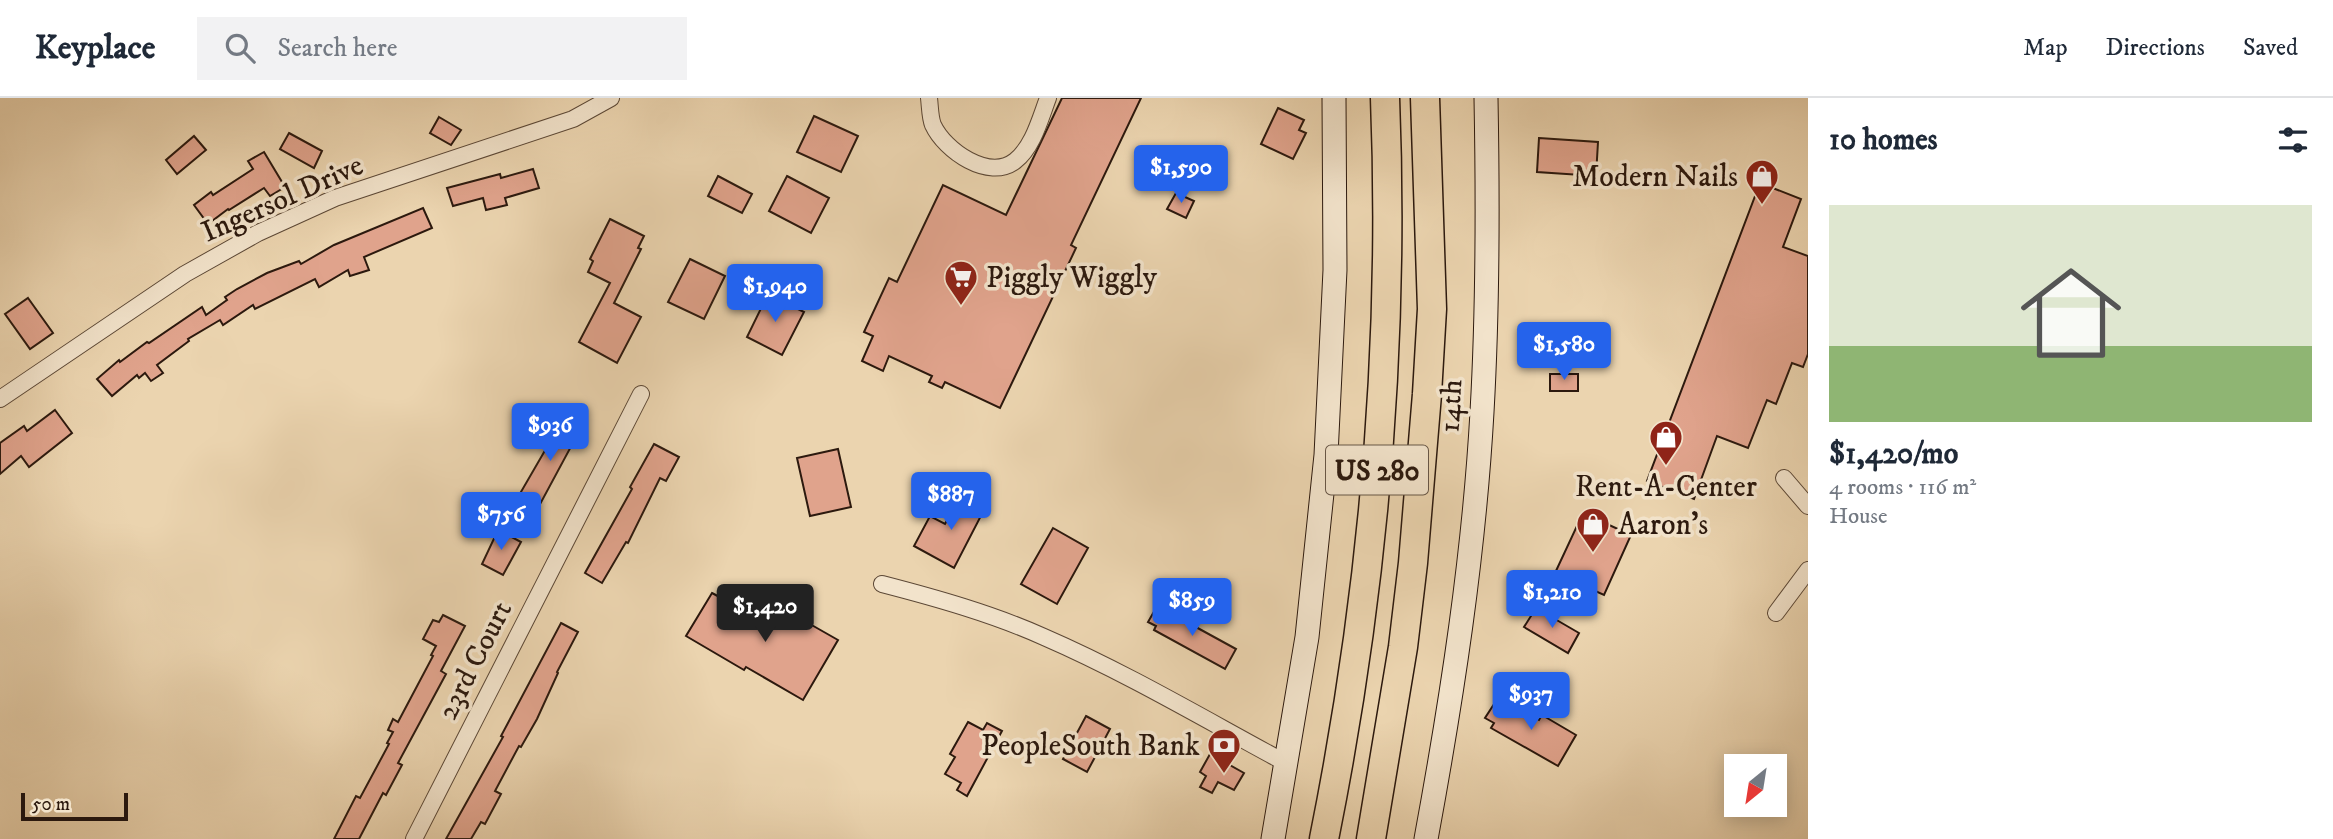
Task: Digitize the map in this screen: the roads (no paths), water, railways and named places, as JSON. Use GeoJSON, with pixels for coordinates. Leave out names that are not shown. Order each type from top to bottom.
{"type":"FeatureCollection","features":[{"type":"Feature","properties":{"kind":"highway","name":"US 280"},"geometry":{"type":"LineString","coordinates":[[1324,839],[1357,657],[1379,455],[1387,253],[1385,98]]}},
{"type":"Feature","properties":{"kind":"highway","name":"US 280"},"geometry":{"type":"LineString","coordinates":[[1371,839],[1403,648],[1427,394],[1432,309],[1425,98]]}},
{"type":"Feature","properties":{"kind":"street","name":"Ingersol Drive"},"geometry":{"type":"LineString","coordinates":[[0,399],[185,274],[258,233],[335,198],[573,119],[611,98]]}},
{"type":"Feature","properties":{"kind":"street"},"geometry":{"type":"LineString","coordinates":[[929,98],[933,125],[955,152],[985,167],[1001,168],[1015,160],[1026,148],[1048,98]]}},
{"type":"Feature","properties":{"kind":"street"},"geometry":{"type":"LineString","coordinates":[[1273,839],[1307,638],[1326,455],[1335,270],[1334,98]]}},
{"type":"Feature","properties":{"kind":"street","name":"14th"},"geometry":{"type":"LineString","coordinates":[[1426,839],[1453,687],[1470,555],[1482,413],[1487,267],[1486,98]]}},
{"type":"Feature","properties":{"kind":"street","name":"23rd Court"},"geometry":{"type":"LineString","coordinates":[[414,839],[641,394]]}},
{"type":"Feature","properties":{"kind":"street"},"geometry":{"type":"LineString","coordinates":[[1784,478],[1808,506]]}},
{"type":"Feature","properties":{"kind":"street"},"geometry":{"type":"LineString","coordinates":[[1776,613],[1808,570]]}},
{"type":"Feature","properties":{"kind":"street"},"geometry":{"type":"LineString","coordinates":[[882,584],[926,596],[1042,636],[1103,664],[1286,763]]}},
{"type":"Feature","properties":{"kind":"place","name":"Modern Nails"},"geometry":{"type":"Point","coordinates":[1762,206]}},
{"type":"Feature","properties":{"kind":"place","name":"Piggly Wiggly"},"geometry":{"type":"Point","coordinates":[961,307]}},
{"type":"Feature","properties":{"kind":"place","name":"Rent-A-Center"},"geometry":{"type":"Point","coordinates":[1666,467]}},
{"type":"Feature","properties":{"kind":"place","name":"Aaron's"},"geometry":{"type":"Point","coordinates":[1593,554]}},
{"type":"Feature","properties":{"kind":"place","name":"PeopleSouth Bank"},"geometry":{"type":"Point","coordinates":[1224,775]}}]}
